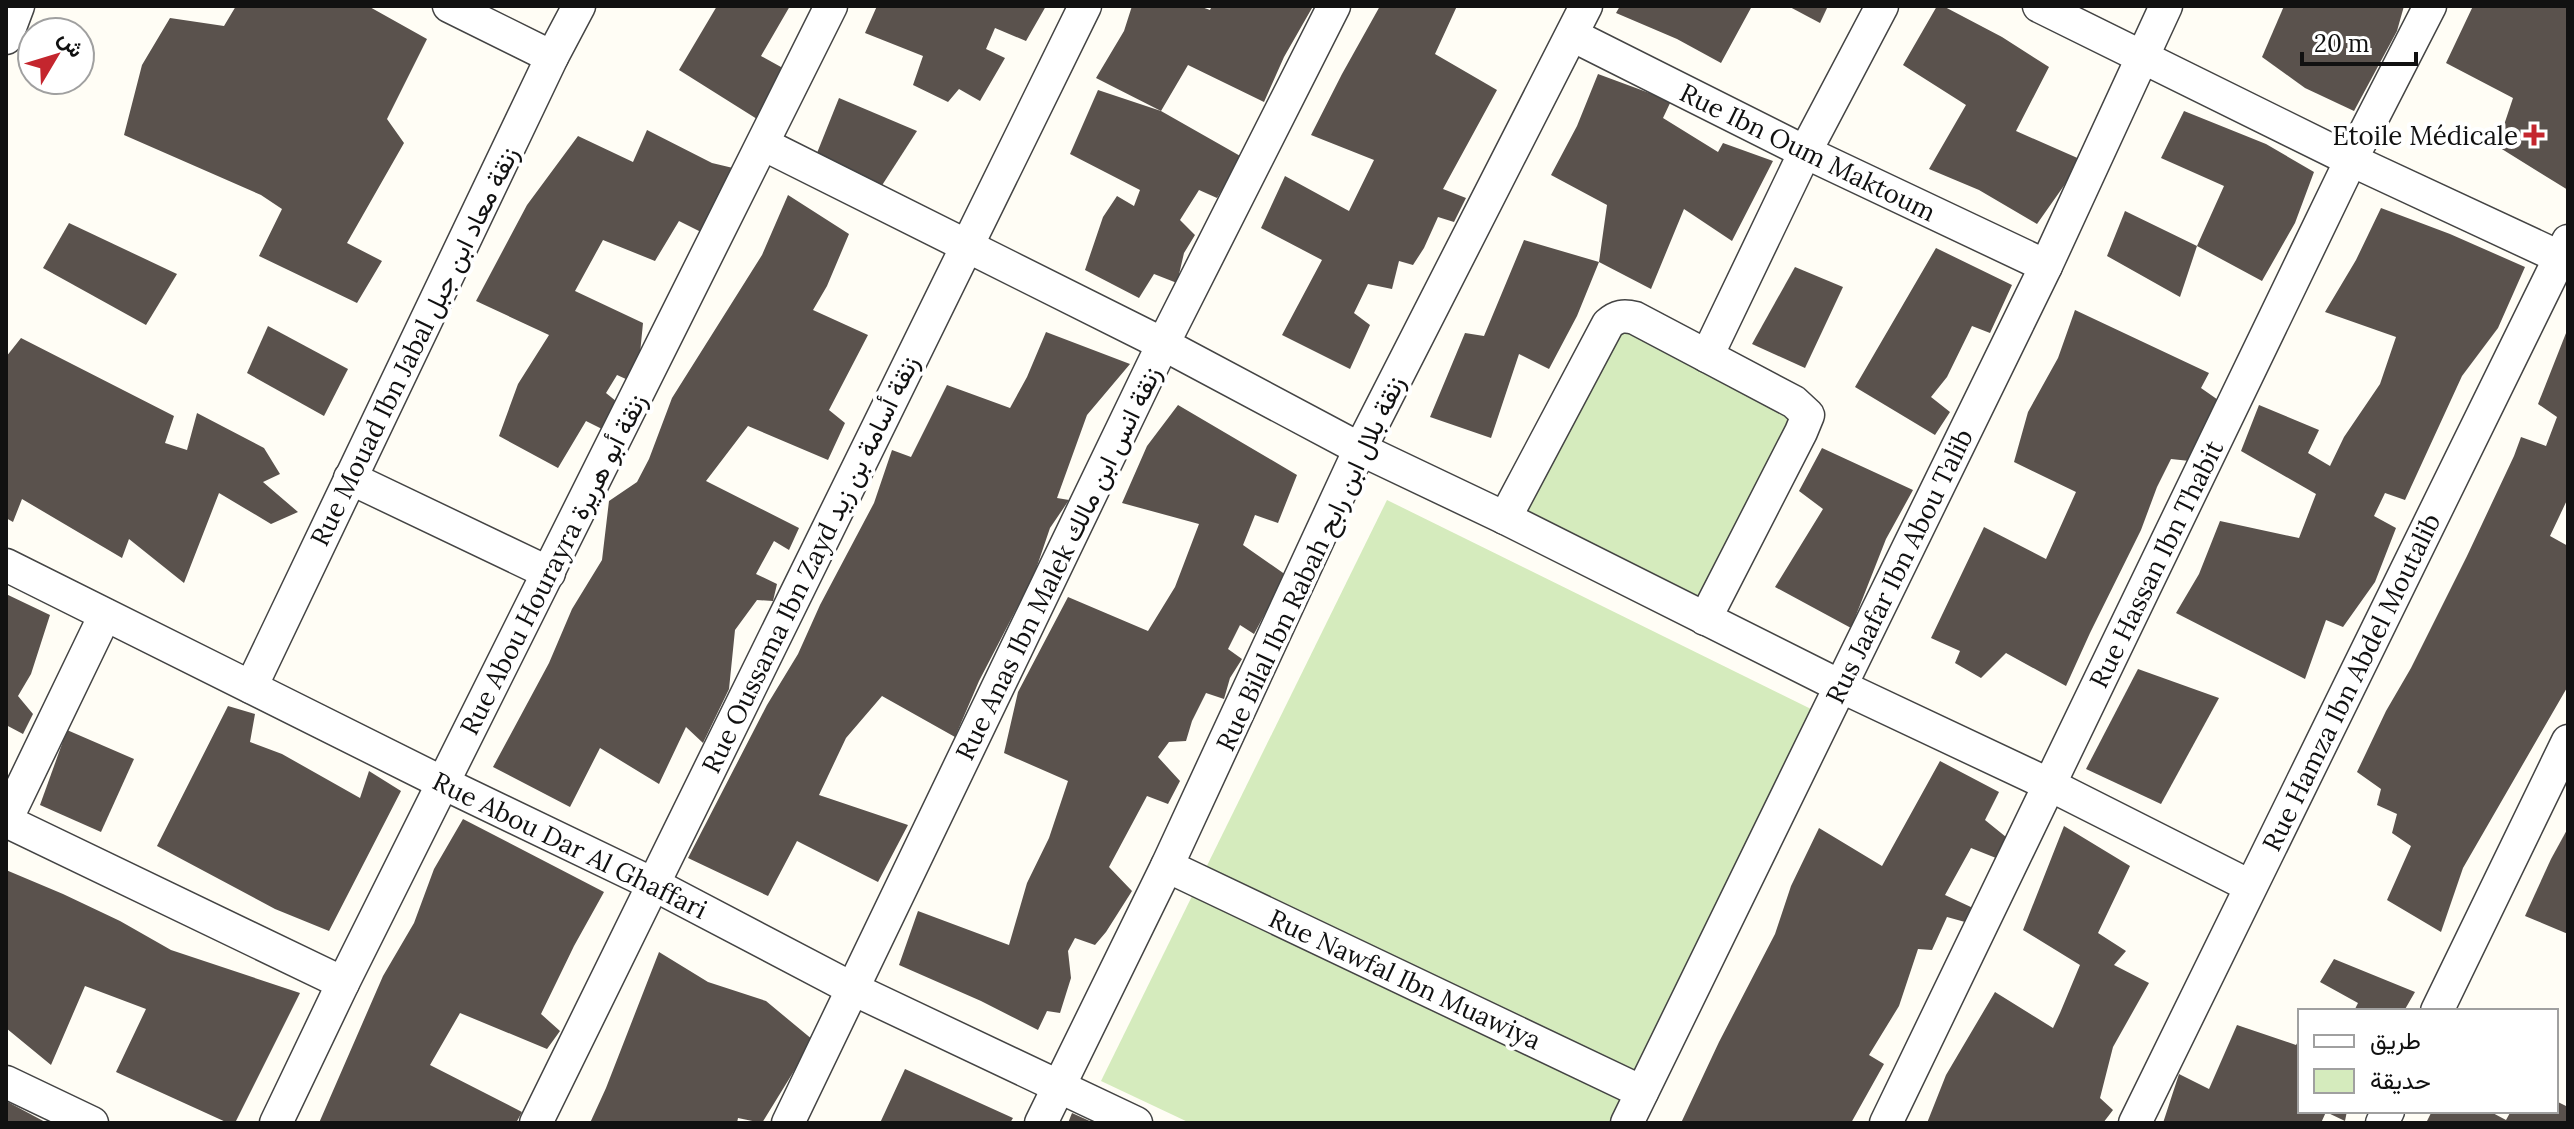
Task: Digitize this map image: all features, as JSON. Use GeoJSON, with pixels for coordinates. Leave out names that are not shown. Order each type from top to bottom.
{"type":"FeatureCollection","features":[{"type":"Feature","properties":{"kind":"street"},"geometry":{"type":"LineString","coordinates":[[6,38],[18,6]]}},
{"type":"Feature","properties":{"kind":"street"},"geometry":{"type":"LineString","coordinates":[[449,6],[552,57]]}},
{"type":"Feature","properties":{"kind":"street","name":"Rue Mouad Ibn Jabal زنقة معاد ابن جبل"},"geometry":{"type":"LineString","coordinates":[[251,687],[579,6]]}},
{"type":"Feature","properties":{"kind":"street","name":"Rue Abou Hourayra زنقة أبو هريرة"},"geometry":{"type":"LineString","coordinates":[[276,1123],[831,6]]}},
{"type":"Feature","properties":{"kind":"street","name":"Rue Oussama Ibn Zayd زنقة أسامة بن زيد"},"geometry":{"type":"LineString","coordinates":[[536,1123],[1085,6]]}},
{"type":"Feature","properties":{"kind":"street","name":"Rue Anas Ibn Malek زنقة انس ابن مالك"},"geometry":{"type":"LineString","coordinates":[[788,1123],[1163,344],[1334,6]]}},
{"type":"Feature","properties":{"kind":"street","name":"Rue Bilal Ibn Rabah زنقة بلال ابن رابح"},"geometry":{"type":"LineString","coordinates":[[1041,1123],[1167,866],[1360,449],[1586,6]]}},
{"type":"Feature","properties":{"kind":"street"},"geometry":{"type":"LineString","coordinates":[[1707,356],[1805,152],[1882,6]]}},
{"type":"Feature","properties":{"kind":"street"},"geometry":{"type":"LineString","coordinates":[[2039,6],[2351,160],[2565,253]]}},
{"type":"Feature","properties":{"kind":"street","name":"Rus Jaafar Ibn Abou Talib"},"geometry":{"type":"LineString","coordinates":[[1627,1123],[2046,266],[2166,6]]}},
{"type":"Feature","properties":{"kind":"street","name":"Rue Hassan Ibn Thabit"},"geometry":{"type":"LineString","coordinates":[[1886,1123],[2351,160],[2430,6]]}},
{"type":"Feature","properties":{"kind":"street","name":"Rue Ibn Oum Maktoum"},"geometry":{"type":"LineString","coordinates":[[1572,35],[1805,152],[2046,266]]}},
{"type":"Feature","properties":{"kind":"street"},"geometry":{"type":"LineString","coordinates":[[763,144],[1163,344],[1360,449],[1840,686],[2048,784],[2250,886]]}},
{"type":"Feature","properties":{"kind":"street","name":"Rue Hamza Ibn Abdel Moutalib"},"geometry":{"type":"LineString","coordinates":[[2135,1123],[2565,253]]}},
{"type":"Feature","properties":{"kind":"street"},"geometry":{"type":"LineString","coordinates":[[1505,518],[1608,324],[1613,319],[1626,316],[1635,318],[1794,402],[1808,415],[1705,619]]}},
{"type":"Feature","properties":{"kind":"street"},"geometry":{"type":"LineString","coordinates":[[350,478],[549,573]]}},
{"type":"Feature","properties":{"kind":"street","name":"Rue Abou Dar Al Ghaffari"},"geometry":{"type":"LineString","coordinates":[[6,565],[653,884],[853,989],[1136,1123]]}},
{"type":"Feature","properties":{"kind":"street"},"geometry":{"type":"LineString","coordinates":[[105,615],[6,821],[343,983]]}},
{"type":"Feature","properties":{"kind":"street"},"geometry":{"type":"LineString","coordinates":[[2438,1009],[2568,741]]}},
{"type":"Feature","properties":{"kind":"street","name":"Rue Nawfal Ibn Muawiya"},"geometry":{"type":"LineString","coordinates":[[1167,866],[1642,1092]]}},
{"type":"Feature","properties":{"kind":"street"},"geometry":{"type":"LineString","coordinates":[[6,1082],[92,1123]]}},
{"type":"Feature","properties":{"kind":"green space"},"geometry":{"type":"Polygon","coordinates":[[[1614,322],[1802,422],[1710,605],[1519,507],[1614,322]]]}},
{"type":"Feature","properties":{"kind":"green space"},"geometry":{"type":"Polygon","coordinates":[[[1387,500],[1811,709],[1618,1123],[1190,1123],[1101,1081],[1387,500]]]}},
{"type":"Feature","properties":{"kind":"building"},"geometry":{"type":"Polygon","coordinates":[[[236,6],[368,6],[427,39],[387,119],[404,143],[347,243],[382,261],[357,303],[259,256],[282,209],[261,195],[124,135],[142,65],[170,18],[224,26],[236,6]]]}},
{"type":"Feature","properties":{"kind":"building"},"geometry":{"type":"Polygon","coordinates":[[[717,6],[790,6],[761,56],[790,72],[757,119],[679,70],[717,6]]]}},
{"type":"Feature","properties":{"kind":"building"},"geometry":{"type":"Polygon","coordinates":[[[877,6],[1046,6],[1026,41],[995,28],[986,49],[1005,58],[980,101],[959,89],[948,102],[913,85],[923,56],[865,33],[877,6]]]}},
{"type":"Feature","properties":{"kind":"building"},"geometry":{"type":"Polygon","coordinates":[[[1132,6],[1199,6],[1210,10],[1212,6],[1312,8],[1284,57],[1264,102],[1188,65],[1161,111],[1096,78],[1124,31],[1132,6]]]}},
{"type":"Feature","properties":{"kind":"building"},"geometry":{"type":"Polygon","coordinates":[[[1380,6],[1457,6],[1435,54],[1497,90],[1443,189],[1466,198],[1454,222],[1438,217],[1413,265],[1399,261],[1392,289],[1368,284],[1354,313],[1370,325],[1350,369],[1282,335],[1322,260],[1261,228],[1285,176],[1349,211],[1374,160],[1311,135],[1380,6]]]}},
{"type":"Feature","properties":{"kind":"building"},"geometry":{"type":"Polygon","coordinates":[[[1620,6],[1752,6],[1721,63],[1677,39],[1616,13],[1620,6]]]}},
{"type":"Feature","properties":{"kind":"building"},"geometry":{"type":"Polygon","coordinates":[[[1788,6],[1828,6],[1820,23],[1788,6]]]}},
{"type":"Feature","properties":{"kind":"building"},"geometry":{"type":"Polygon","coordinates":[[[1937,6],[1943,6],[2002,37],[2049,67],[2016,131],[2082,160],[2037,224],[1979,190],[1929,169],[1966,105],[1903,65],[1937,6]]]}},
{"type":"Feature","properties":{"kind":"building"},"geometry":{"type":"Polygon","coordinates":[[[2284,6],[2404,6],[2397,31],[2354,111],[2305,88],[2262,57],[2284,6]]]}},
{"type":"Feature","properties":{"kind":"building"},"geometry":{"type":"Polygon","coordinates":[[[2473,6],[2568,6],[2568,190],[2497,146],[2513,98],[2446,63],[2473,6]]]}},
{"type":"Feature","properties":{"kind":"building"},"geometry":{"type":"Polygon","coordinates":[[[1598,74],[1671,101],[1663,118],[1718,152],[1723,143],[1773,161],[1732,241],[1684,209],[1651,289],[1599,262],[1607,205],[1551,175],[1577,126],[1598,74]]]}},
{"type":"Feature","properties":{"kind":"building"},"geometry":{"type":"Polygon","coordinates":[[[1098,90],[1161,111],[1242,157],[1217,198],[1199,190],[1180,220],[1195,235],[1184,253],[1177,283],[1154,274],[1139,298],[1085,270],[1103,217],[1117,196],[1134,206],[1140,190],[1070,154],[1098,90]]]}},
{"type":"Feature","properties":{"kind":"building"},"geometry":{"type":"Polygon","coordinates":[[[839,98],[917,131],[879,190],[815,158],[839,98]]]}},
{"type":"Feature","properties":{"kind":"building"},"geometry":{"type":"Polygon","coordinates":[[[2184,111],[2266,144],[2314,172],[2295,223],[2262,281],[2197,246],[2224,186],[2161,158],[2184,111]]]}},
{"type":"Feature","properties":{"kind":"building"},"geometry":{"type":"Polygon","coordinates":[[[647,130],[712,163],[733,168],[701,232],[679,221],[655,261],[603,240],[575,291],[643,323],[637,384],[617,375],[606,393],[622,406],[606,431],[586,421],[558,468],[499,436],[518,384],[549,335],[476,301],[527,205],[578,136],[633,162],[647,130]]]}},
{"type":"Feature","properties":{"kind":"building"},"geometry":{"type":"Polygon","coordinates":[[[788,195],[849,234],[813,310],[868,335],[829,410],[845,423],[828,460],[748,426],[706,481],[799,528],[789,550],[774,541],[756,574],[777,584],[773,601],[757,600],[735,630],[729,689],[703,743],[686,727],[659,784],[600,748],[570,807],[493,767],[549,663],[572,609],[602,560],[609,501],[637,482],[672,398],[762,255],[788,195]]]}},
{"type":"Feature","properties":{"kind":"building"},"geometry":{"type":"Polygon","coordinates":[[[2381,208],[2525,267],[2498,328],[2462,376],[2405,500],[2385,493],[2374,516],[2396,528],[2375,582],[2343,627],[2326,620],[2305,679],[2176,613],[2199,574],[2220,521],[2299,538],[2316,494],[2241,451],[2259,405],[2319,430],[2308,453],[2330,466],[2344,437],[2380,384],[2396,337],[2325,312],[2356,260],[2381,208]]]}},
{"type":"Feature","properties":{"kind":"building"},"geometry":{"type":"Polygon","coordinates":[[[2125,211],[2197,246],[2180,297],[2107,256],[2125,211]]]}},
{"type":"Feature","properties":{"kind":"building"},"geometry":{"type":"Polygon","coordinates":[[[69,223],[177,274],[146,325],[43,268],[69,223]]]}},
{"type":"Feature","properties":{"kind":"building"},"geometry":{"type":"Polygon","coordinates":[[[1524,240],[1599,262],[1577,316],[1549,369],[1519,354],[1491,438],[1430,417],[1465,333],[1484,336],[1524,240]]]}},
{"type":"Feature","properties":{"kind":"building"},"geometry":{"type":"Polygon","coordinates":[[[1936,248],[2012,285],[1990,333],[1972,326],[1947,377],[1931,397],[1950,412],[1935,435],[1855,387],[1936,248]]]}},
{"type":"Feature","properties":{"kind":"building"},"geometry":{"type":"Polygon","coordinates":[[[1795,267],[1843,287],[1805,368],[1752,344],[1795,267]]]}},
{"type":"Feature","properties":{"kind":"building"},"geometry":{"type":"Polygon","coordinates":[[[2075,310],[2209,373],[2201,388],[2221,402],[2190,461],[2171,459],[2141,530],[2066,686],[2006,653],[1981,678],[1955,663],[1960,651],[1931,638],[1984,527],[2046,559],[2076,492],[2014,462],[2028,412],[2058,358],[2075,310]]]}},
{"type":"Feature","properties":{"kind":"building"},"geometry":{"type":"Polygon","coordinates":[[[268,326],[348,369],[324,416],[247,373],[268,326]]]}},
{"type":"Feature","properties":{"kind":"building"},"geometry":{"type":"Polygon","coordinates":[[[2568,328],[2568,498],[2550,536],[2568,546],[2568,686],[2463,868],[2441,932],[2387,900],[2411,846],[2392,833],[2397,814],[2377,805],[2381,789],[2357,772],[2467,556],[2521,437],[2546,446],[2557,417],[2538,404],[2568,328]]]}},
{"type":"Feature","properties":{"kind":"building"},"geometry":{"type":"Polygon","coordinates":[[[1046,332],[1130,364],[1087,415],[1057,498],[1069,500],[1050,528],[1034,575],[979,681],[955,737],[882,696],[846,738],[819,795],[908,825],[878,882],[797,841],[768,896],[688,858],[767,705],[798,654],[874,503],[892,450],[911,457],[947,385],[1010,408],[1046,332]]]}},
{"type":"Feature","properties":{"kind":"building"},"geometry":{"type":"Polygon","coordinates":[[[21,338],[174,416],[165,443],[187,450],[197,413],[264,448],[280,474],[263,482],[298,512],[271,524],[219,493],[184,583],[129,539],[122,558],[22,499],[13,522],[6,518],[6,357],[21,338]]]}},
{"type":"Feature","properties":{"kind":"building"},"geometry":{"type":"Polygon","coordinates":[[[1178,405],[1297,475],[1278,523],[1255,515],[1243,545],[1286,575],[1254,634],[1240,625],[1228,649],[1242,659],[1230,678],[1224,699],[1206,693],[1186,741],[1169,742],[1158,757],[1180,781],[1168,804],[1147,796],[1109,867],[1132,891],[1095,945],[1075,938],[1068,951],[1071,978],[1060,1013],[1047,1011],[1038,1030],[899,965],[918,911],[1009,945],[1027,883],[1049,838],[1068,781],[1004,753],[1018,692],[1068,597],[1148,631],[1175,587],[1199,524],[1122,503],[1147,446],[1178,405]]]}},
{"type":"Feature","properties":{"kind":"building"},"geometry":{"type":"Polygon","coordinates":[[[1822,448],[1913,490],[1886,539],[1851,628],[1775,587],[1823,509],[1799,491],[1822,448]]]}},
{"type":"Feature","properties":{"kind":"building"},"geometry":{"type":"Polygon","coordinates":[[[6,594],[50,615],[31,674],[18,696],[33,714],[23,734],[6,725],[6,594]]]}},
{"type":"Feature","properties":{"kind":"building"},"geometry":{"type":"Polygon","coordinates":[[[2138,669],[2219,698],[2161,804],[2086,769],[2138,669]]]}},
{"type":"Feature","properties":{"kind":"building"},"geometry":{"type":"Polygon","coordinates":[[[228,706],[255,714],[250,742],[282,754],[360,798],[369,771],[401,791],[329,931],[275,909],[157,846],[228,706]]]}},
{"type":"Feature","properties":{"kind":"building"},"geometry":{"type":"Polygon","coordinates":[[[67,730],[134,759],[101,832],[40,805],[67,730]]]}},
{"type":"Feature","properties":{"kind":"building"},"geometry":{"type":"Polygon","coordinates":[[[1940,761],[1999,792],[1985,820],[2006,837],[1996,858],[1971,848],[1945,895],[1973,908],[1965,922],[1947,917],[1932,950],[1918,949],[1899,1006],[1869,1055],[1884,1064],[1851,1123],[1681,1123],[1775,934],[1791,886],[1819,828],[1882,866],[1940,761]]]}},
{"type":"Feature","properties":{"kind":"building"},"geometry":{"type":"Polygon","coordinates":[[[463,819],[604,892],[541,1014],[560,1031],[547,1049],[460,1013],[430,1065],[522,1112],[516,1123],[319,1123],[383,976],[414,923],[434,869],[463,819]]]}},
{"type":"Feature","properties":{"kind":"building"},"geometry":{"type":"Polygon","coordinates":[[[2064,826],[2130,866],[2098,933],[2126,951],[2114,965],[2149,983],[2113,1047],[2100,1098],[2113,1110],[2103,1123],[1927,1123],[1946,1075],[1995,992],[2053,1028],[2060,1013],[2080,965],[2023,930],[2064,826]]]}},
{"type":"Feature","properties":{"kind":"building"},"geometry":{"type":"Polygon","coordinates":[[[2568,828],[2568,934],[2525,916],[2568,828]]]}},
{"type":"Feature","properties":{"kind":"building"},"geometry":{"type":"Polygon","coordinates":[[[6,870],[120,921],[171,950],[300,993],[235,1123],[228,1123],[116,1072],[146,1009],[85,986],[51,1065],[6,1028],[6,870]]]}},
{"type":"Feature","properties":{"kind":"building"},"geometry":{"type":"Polygon","coordinates":[[[659,952],[708,982],[766,1001],[813,1040],[762,1123],[738,1118],[737,1123],[590,1123],[659,952]]]}},
{"type":"Feature","properties":{"kind":"building"},"geometry":{"type":"Polygon","coordinates":[[[2334,959],[2415,992],[2405,1009],[2355,1009],[2358,1003],[2320,982],[2334,959]]]}},
{"type":"Feature","properties":{"kind":"building"},"geometry":{"type":"Polygon","coordinates":[[[2237,1025],[2296,1045],[2298,1042],[2298,1113],[2326,1113],[2321,1123],[2163,1123],[2179,1074],[2209,1089],[2237,1025]]]}},
{"type":"Feature","properties":{"kind":"building"},"geometry":{"type":"Polygon","coordinates":[[[905,1069],[1013,1118],[1010,1123],[880,1123],[905,1069]]]}},
{"type":"Feature","properties":{"kind":"building"},"geometry":{"type":"Polygon","coordinates":[[[6,1101],[47,1123],[6,1123],[6,1101]]]}},
{"type":"Feature","properties":{"kind":"building"},"geometry":{"type":"Polygon","coordinates":[[[2558,1102],[2568,1107],[2568,1123],[2426,1123],[2431,1113],[2493,1113],[2506,1120],[2510,1113],[2558,1113],[2558,1102]]]}},
{"type":"Feature","properties":{"kind":"building"},"geometry":{"type":"Polygon","coordinates":[[[1072,1113],[1094,1123],[1068,1123],[1072,1113]]]}},
{"type":"Feature","properties":{"kind":"building"},"geometry":{"type":"Polygon","coordinates":[[[2328,1113],[2347,1113],[2345,1121],[2328,1113]]]}},
{"type":"Feature","properties":{"kind":"place","name":"Etoile Médicale"},"geometry":{"type":"Point","coordinates":[2534,135]}}]}
